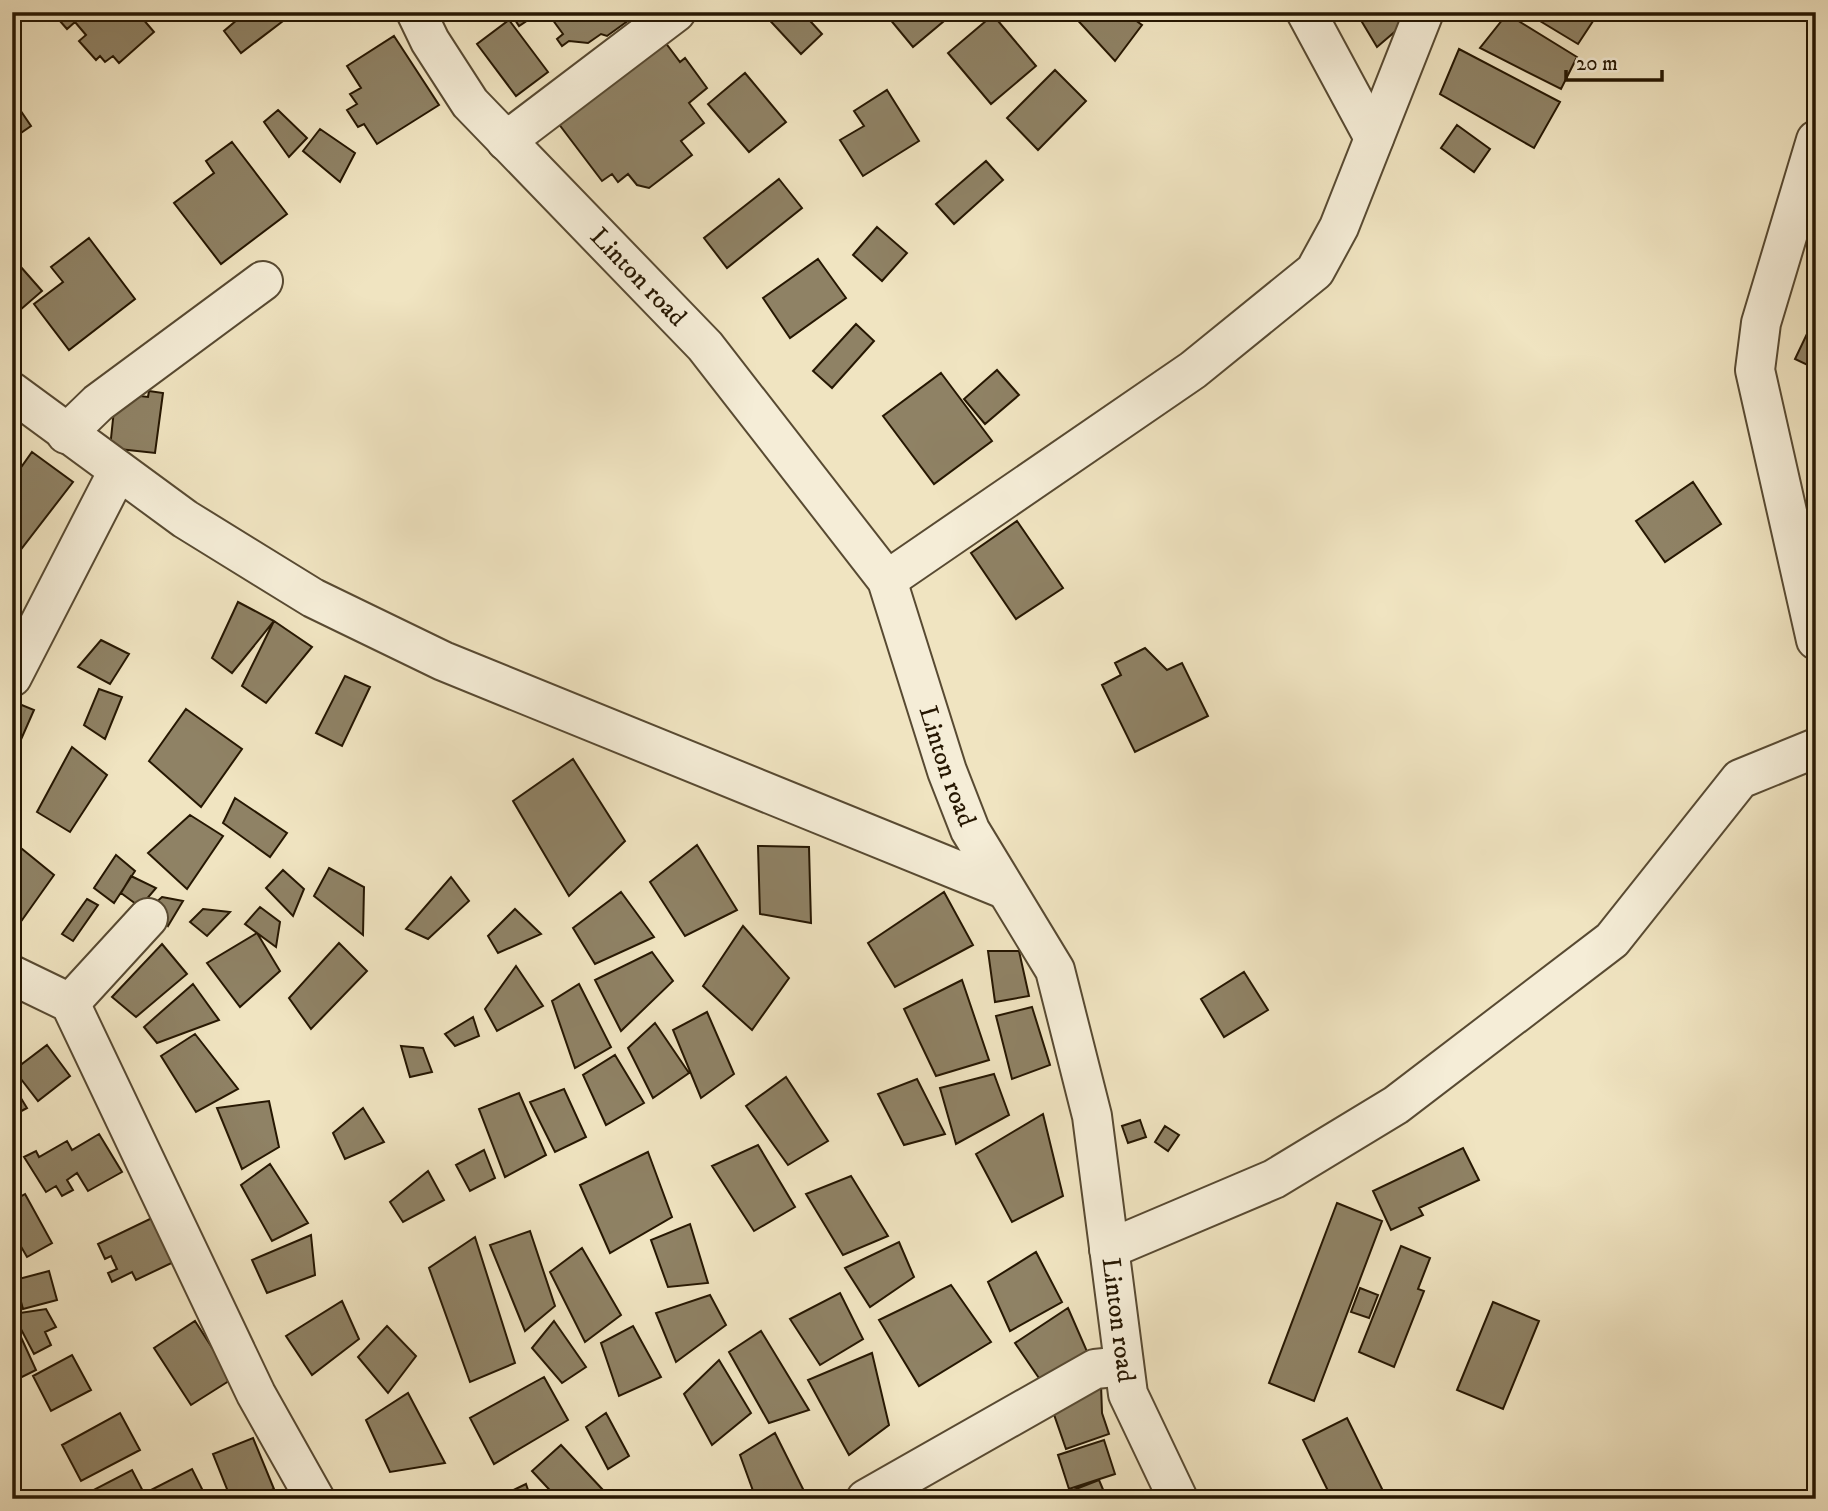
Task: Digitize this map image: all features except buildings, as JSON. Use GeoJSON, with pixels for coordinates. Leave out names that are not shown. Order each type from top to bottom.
{"type":"FeatureCollection","features":[{"type":"Feature","properties":{"kind":"street","name":"Linton road"},"geometry":{"type":"LineString","coordinates":[[416,12],[430,41],[470,103],[705,346],[887,580],[947,771],[970,830],[1055,970],[1092,1116],[1128,1394],[1178,1499]]}},
{"type":"Feature","properties":{"kind":"street"},"geometry":{"type":"LineString","coordinates":[[506,141],[676,12]]}},
{"type":"Feature","properties":{"kind":"street"},"geometry":{"type":"LineString","coordinates":[[1306,12],[1374,138]]}},
{"type":"Feature","properties":{"kind":"street"},"geometry":{"type":"LineString","coordinates":[[887,580],[1193,370],[1315,271],[1339,227],[1424,12]]}},
{"type":"Feature","properties":{"kind":"street"},"geometry":{"type":"LineString","coordinates":[[1816,140],[1761,323],[1755,370],[1816,640]]}},
{"type":"Feature","properties":{"kind":"street"},"geometry":{"type":"LineString","coordinates":[[66,434],[98,403],[263,281]]}},
{"type":"Feature","properties":{"kind":"street"},"geometry":{"type":"LineString","coordinates":[[12,392],[185,519],[313,598],[443,661],[1004,889]]}},
{"type":"Feature","properties":{"kind":"street"},"geometry":{"type":"LineString","coordinates":[[12,677],[118,471]]}},
{"type":"Feature","properties":{"kind":"street"},"geometry":{"type":"LineString","coordinates":[[1109,1249],[1273,1179],[1396,1105],[1612,940],[1740,779],[1816,748]]}},
{"type":"Feature","properties":{"kind":"street"},"geometry":{"type":"LineString","coordinates":[[70,1003],[148,918]]}},
{"type":"Feature","properties":{"kind":"street"},"geometry":{"type":"LineString","coordinates":[[12,975],[70,1003],[256,1394],[315,1499]]}},
{"type":"Feature","properties":{"kind":"street"},"geometry":{"type":"LineString","coordinates":[[866,1499],[1095,1369],[1124,1366]]}}]}
